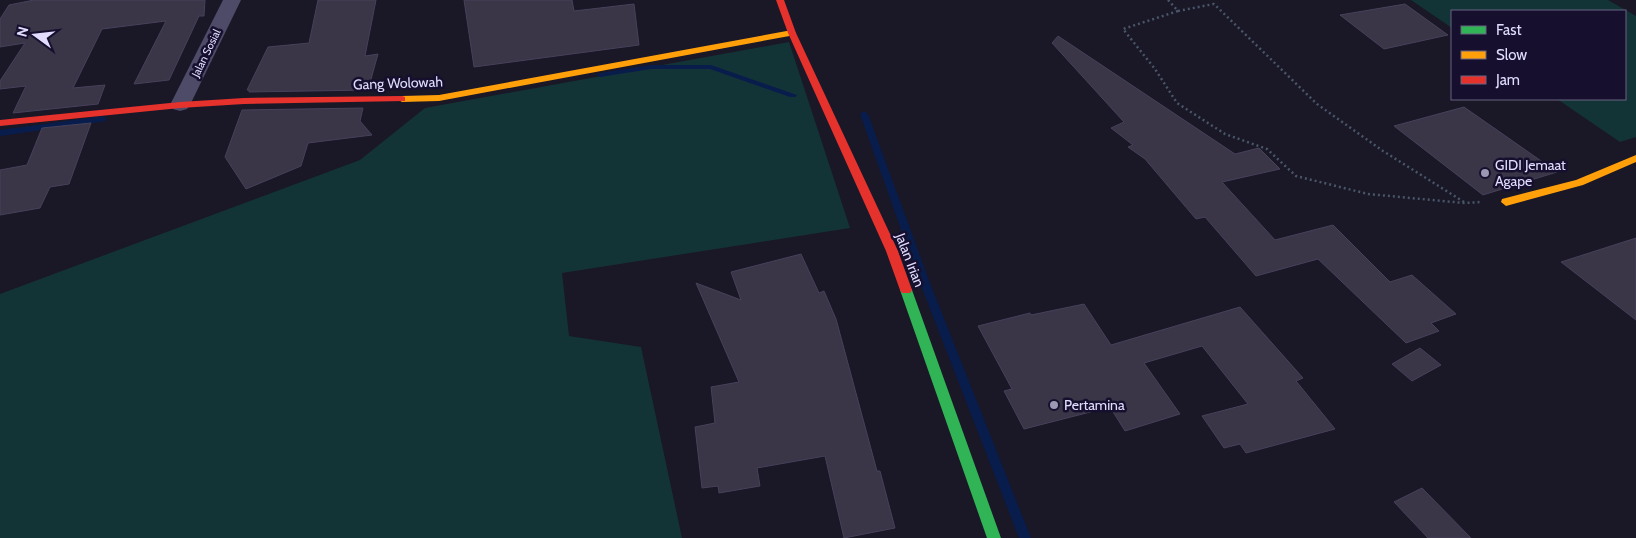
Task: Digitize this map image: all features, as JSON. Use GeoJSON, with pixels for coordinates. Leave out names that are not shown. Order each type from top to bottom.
{"type":"FeatureCollection","features":[{"type":"Feature","properties":{"kind":"street","name":"Jalan Sosial"},"geometry":{"type":"LineString","coordinates":[[180,105],[232,0]]}},
{"type":"Feature","properties":{"kind":"street","name":"Jalan Irian"},"geometry":{"type":"LineString","coordinates":[[780,0],[792,33],[892,251],[994,538]]}},
{"type":"Feature","properties":{"kind":"street","name":"Gang Wolowah"},"geometry":{"type":"LineString","coordinates":[[0,123],[180,105],[439,98],[792,33]]}},
{"type":"Feature","properties":{"kind":"street"},"geometry":{"type":"LineString","coordinates":[[1506,202],[1579,183],[1636,158]]}},
{"type":"Feature","properties":{"kind":"path"},"geometry":{"type":"LineString","coordinates":[[1168,0],[1178,10]]}},
{"type":"Feature","properties":{"kind":"path"},"geometry":{"type":"LineString","coordinates":[[1464,203],[1383,151],[1317,104],[1214,4],[1178,10],[1124,29],[1155,69],[1177,103],[1225,134],[1266,149],[1296,176],[1368,194],[1464,203],[1506,202]]}},
{"type":"Feature","properties":{"kind":"green space"},"geometry":{"type":"Polygon","coordinates":[[[1411,0],[1608,0],[1626,10],[1451,10],[1451,27],[1411,0]]]}},
{"type":"Feature","properties":{"kind":"green space"},"geometry":{"type":"Polygon","coordinates":[[[1626,10],[1636,16],[1636,137],[1620,142],[1558,100],[1626,100],[1626,10]]]}},
{"type":"Feature","properties":{"kind":"green space"},"geometry":{"type":"Polygon","coordinates":[[[789,42],[850,228],[562,273],[569,336],[641,347],[682,538],[0,538],[0,294],[360,160],[425,108],[789,42]]]}},
{"type":"Feature","properties":{"kind":"building"},"geometry":{"type":"Polygon","coordinates":[[[34,0],[205,0],[204,16],[199,16],[169,80],[134,84],[166,21],[102,29],[73,88],[105,85],[98,104],[13,113],[26,86],[0,89],[0,81],[25,43],[0,47],[0,19],[9,5],[34,0]]]}},
{"type":"Feature","properties":{"kind":"building"},"geometry":{"type":"Polygon","coordinates":[[[318,0],[376,0],[365,56],[378,54],[368,90],[249,92],[247,90],[268,47],[309,43],[318,0]]]}},
{"type":"Feature","properties":{"kind":"building"},"geometry":{"type":"Polygon","coordinates":[[[464,0],[572,0],[574,11],[634,4],[639,45],[474,67],[464,0]]]}},
{"type":"Feature","properties":{"kind":"building"},"geometry":{"type":"Polygon","coordinates":[[[1405,4],[1448,35],[1384,49],[1340,15],[1405,4]]]}},
{"type":"Feature","properties":{"kind":"building"},"geometry":{"type":"Polygon","coordinates":[[[1058,36],[1235,154],[1259,148],[1280,169],[1222,182],[1275,240],[1333,225],[1390,282],[1412,275],[1456,314],[1431,323],[1439,331],[1406,343],[1318,259],[1256,276],[1205,217],[1196,219],[1145,159],[1128,147],[1133,145],[1111,128],[1124,122],[1052,43],[1058,36]]]}},
{"type":"Feature","properties":{"kind":"building"},"geometry":{"type":"Polygon","coordinates":[[[1464,107],[1557,172],[1483,195],[1394,126],[1464,107]]]}},
{"type":"Feature","properties":{"kind":"building"},"geometry":{"type":"Polygon","coordinates":[[[363,108],[360,121],[372,135],[308,143],[301,166],[246,189],[225,157],[242,110],[363,108]]]}},
{"type":"Feature","properties":{"kind":"building"},"geometry":{"type":"Polygon","coordinates":[[[91,123],[69,184],[50,187],[40,208],[0,215],[0,170],[27,165],[42,128],[91,123]]]}},
{"type":"Feature","properties":{"kind":"building"},"geometry":{"type":"Polygon","coordinates":[[[1636,238],[1636,320],[1561,262],[1636,238]]]}},
{"type":"Feature","properties":{"kind":"building"},"geometry":{"type":"Polygon","coordinates":[[[801,254],[819,293],[824,291],[836,319],[877,471],[880,471],[895,528],[844,538],[825,456],[757,468],[760,486],[719,493],[718,486],[702,488],[695,427],[715,423],[711,387],[739,382],[696,283],[741,300],[731,272],[801,254]]]}},
{"type":"Feature","properties":{"kind":"building"},"geometry":{"type":"Polygon","coordinates":[[[1084,304],[1111,345],[1240,307],[1303,378],[1296,381],[1335,429],[1246,453],[1240,444],[1224,448],[1202,416],[1248,404],[1202,346],[1144,363],[1180,414],[1125,431],[1110,407],[1024,429],[1004,391],[1012,389],[978,326],[1030,313],[1031,315],[1084,304]]]}},
{"type":"Feature","properties":{"kind":"building"},"geometry":{"type":"Polygon","coordinates":[[[1420,348],[1441,365],[1412,381],[1392,364],[1420,348]]]}},
{"type":"Feature","properties":{"kind":"building"},"geometry":{"type":"Polygon","coordinates":[[[1422,488],[1471,538],[1428,538],[1394,502],[1422,488]]]}},
{"type":"Feature","properties":{"kind":"waterway"},"geometry":{"type":"LineString","coordinates":[[600,75],[651,67],[711,67],[793,95]]}},
{"type":"Feature","properties":{"kind":"waterway"},"geometry":{"type":"LineString","coordinates":[[864,114],[925,283],[1025,538]]}},
{"type":"Feature","properties":{"kind":"waterway"},"geometry":{"type":"LineString","coordinates":[[0,133],[103,119]]}},
{"type":"Feature","properties":{"kind":"traffic: fast"},"geometry":{"type":"LineString","coordinates":[[906,290],[994,538]]}},
{"type":"Feature","properties":{"kind":"traffic: slow"},"geometry":{"type":"LineString","coordinates":[[402,99],[439,98],[792,33]]}},
{"type":"Feature","properties":{"kind":"traffic: slow"},"geometry":{"type":"LineString","coordinates":[[1506,202],[1579,183],[1636,158]]}},
{"type":"Feature","properties":{"kind":"traffic: jam"},"geometry":{"type":"LineString","coordinates":[[780,0],[792,33],[892,251],[906,290]]}},
{"type":"Feature","properties":{"kind":"traffic: jam"},"geometry":{"type":"LineString","coordinates":[[0,123],[180,105],[244,101],[402,99]]}},
{"type":"Feature","properties":{"kind":"place","name":"GIDI Jemaat Agape"},"geometry":{"type":"Point","coordinates":[1485,173]}},
{"type":"Feature","properties":{"kind":"place","name":"Pertamina"},"geometry":{"type":"Point","coordinates":[1054,405]}}]}
